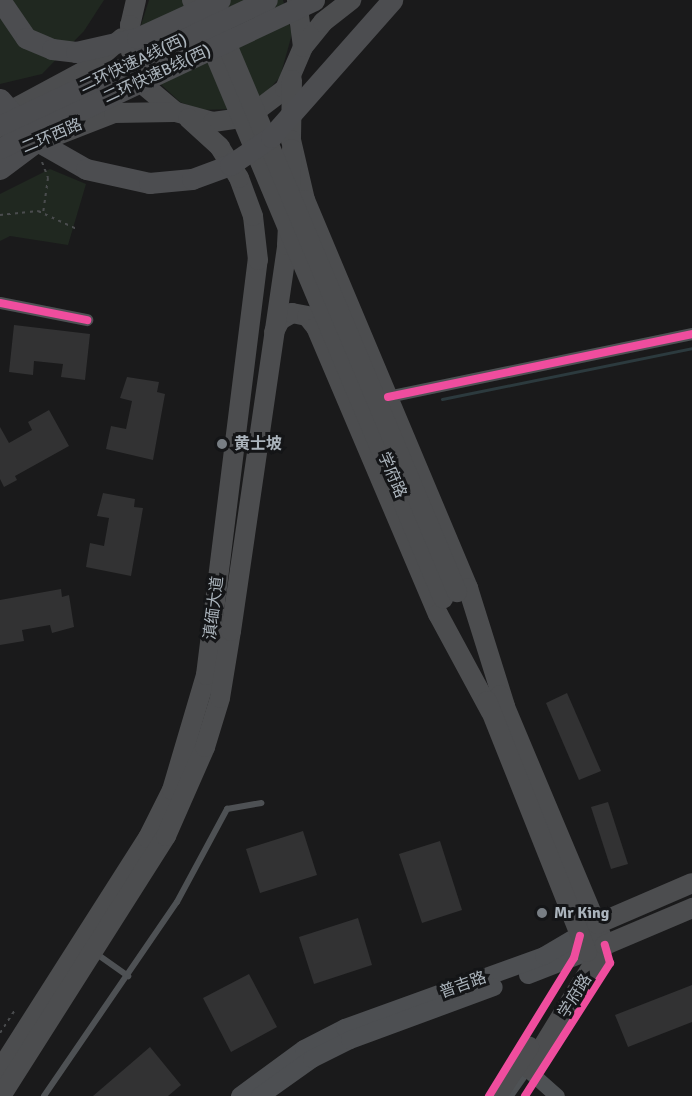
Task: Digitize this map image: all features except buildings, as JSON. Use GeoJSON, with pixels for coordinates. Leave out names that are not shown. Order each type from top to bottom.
{"type":"FeatureCollection","features":[{"type":"Feature","properties":{"kind":"highway"},"geometry":{"type":"LineString","coordinates":[[0,0],[26,38],[45,47],[76,52],[137,38],[220,0]]}},
{"type":"Feature","properties":{"kind":"highway"},"geometry":{"type":"LineString","coordinates":[[182,0],[228,86]]}},
{"type":"Feature","properties":{"kind":"highway","name":"二环快速A线(西)"},"geometry":{"type":"LineString","coordinates":[[0,126],[267,0]]}},
{"type":"Feature","properties":{"kind":"highway","name":"二环快速B线(西)"},"geometry":{"type":"LineString","coordinates":[[0,148],[314,0]]}},
{"type":"Feature","properties":{"kind":"highway"},"geometry":{"type":"LineString","coordinates":[[3,108],[36,141],[86,169],[148,183],[192,179],[242,159],[271,137],[392,0]]}},
{"type":"Feature","properties":{"kind":"highway"},"geometry":{"type":"LineString","coordinates":[[0,169],[33,144]]}},
{"type":"Feature","properties":{"kind":"main road"},"geometry":{"type":"LineString","coordinates":[[3,108],[92,65],[118,43],[130,25],[136,0]]}},
{"type":"Feature","properties":{"kind":"main road","name":"学府路"},"geometry":{"type":"LineString","coordinates":[[192,0],[450,595]]}},
{"type":"Feature","properties":{"kind":"main road","name":"学府路"},"geometry":{"type":"LineString","coordinates":[[208,0],[450,595],[498,709],[605,945],[524,1066],[497,1096]]}},
{"type":"Feature","properties":{"kind":"main road"},"geometry":{"type":"LineString","coordinates":[[297,0],[303,48]]}},
{"type":"Feature","properties":{"kind":"main road"},"geometry":{"type":"LineString","coordinates":[[291,80],[303,48],[323,22],[351,0]]}},
{"type":"Feature","properties":{"kind":"main road","name":"滇缅大道"},"geometry":{"type":"LineString","coordinates":[[0,1070],[148,838],[172,790],[206,675],[258,253],[253,216],[239,178],[220,147],[182,115],[155,97],[140,76],[131,51],[130,25]]}},
{"type":"Feature","properties":{"kind":"main road","name":"学府路"},"geometry":{"type":"LineString","coordinates":[[291,80],[292,149],[305,200],[475,604],[498,709],[584,944]]}},
{"type":"Feature","properties":{"kind":"main road","name":"二环西路"},"geometry":{"type":"LineString","coordinates":[[0,159],[114,113],[148,109],[213,122],[248,117],[277,98],[291,80]]}},
{"type":"Feature","properties":{"kind":"main road"},"geometry":{"type":"LineString","coordinates":[[3,108],[27,108],[37,118],[40,132],[33,144]]}},
{"type":"Feature","properties":{"kind":"main road","name":"滇缅大道"},"geometry":{"type":"LineString","coordinates":[[2,1096],[94,952],[188,794],[220,699],[290,223],[292,149]]}},
{"type":"Feature","properties":{"kind":"main road"},"geometry":{"type":"LineString","coordinates":[[273,332],[282,317],[300,313],[313,322],[440,620],[498,709]]}},
{"type":"Feature","properties":{"kind":"main road"},"geometry":{"type":"LineString","coordinates":[[327,351],[330,338],[340,330],[354,329],[362,334]]}},
{"type":"Feature","properties":{"kind":"main road"},"geometry":{"type":"LineString","coordinates":[[597,924],[692,884]]}},
{"type":"Feature","properties":{"kind":"main road","name":"普吉路"},"geometry":{"type":"LineString","coordinates":[[240,1096],[304,1049],[345,1028],[544,956],[584,944],[605,945],[692,908]]}},
{"type":"Feature","properties":{"kind":"main road","name":"学府路"},"geometry":{"type":"LineString","coordinates":[[524,1066],[584,944],[597,924]]}},
{"type":"Feature","properties":{"kind":"main road","name":"普吉路"},"geometry":{"type":"LineString","coordinates":[[260,1096],[312,1059],[350,1040],[584,944]]}},
{"type":"Feature","properties":{"kind":"street"},"geometry":{"type":"LineString","coordinates":[[0,180],[33,144]]}},
{"type":"Feature","properties":{"kind":"street"},"geometry":{"type":"LineString","coordinates":[[0,303],[87,320]]}},
{"type":"Feature","properties":{"kind":"street"},"geometry":{"type":"LineString","coordinates":[[388,397],[692,334]]}},
{"type":"Feature","properties":{"kind":"street"},"geometry":{"type":"LineString","coordinates":[[524,1066],[557,1096]]}},
{"type":"Feature","properties":{"kind":"lane"},"geometry":{"type":"LineString","coordinates":[[44,1096],[177,902],[227,809],[261,803]]}},
{"type":"Feature","properties":{"kind":"lane"},"geometry":{"type":"LineString","coordinates":[[94,952],[128,976]]}},
{"type":"Feature","properties":{"kind":"lane","name":"学府路"},"geometry":{"type":"LineString","coordinates":[[512,1096],[524,1066]]}},
{"type":"Feature","properties":{"kind":"path"},"geometry":{"type":"LineString","coordinates":[[33,144],[48,178],[43,212]]}},
{"type":"Feature","properties":{"kind":"path"},"geometry":{"type":"LineString","coordinates":[[0,215],[43,212],[77,229]]}},
{"type":"Feature","properties":{"kind":"path"},"geometry":{"type":"LineString","coordinates":[[0,1033],[15,1010]]}},
{"type":"Feature","properties":{"kind":"shaded area"},"geometry":{"type":"Polygon","coordinates":[[[0,0],[104,0],[84,31],[42,74],[0,84],[0,0]]]}},
{"type":"Feature","properties":{"kind":"shaded area"},"geometry":{"type":"Polygon","coordinates":[[[149,0],[283,0],[292,34],[280,77],[265,94],[235,109],[201,110],[180,102],[155,79],[142,48],[141,25],[149,0]]]}},
{"type":"Feature","properties":{"kind":"shaded area"},"geometry":{"type":"Polygon","coordinates":[[[50,169],[86,184],[68,245],[10,236],[0,241],[0,194],[50,169]]]}},
{"type":"Feature","properties":{"kind":"waterway"},"geometry":{"type":"LineString","coordinates":[[442,399],[692,348]]}},
{"type":"Feature","properties":{"kind":"cycle path"},"geometry":{"type":"LineString","coordinates":[[0,303],[87,320]]}},
{"type":"Feature","properties":{"kind":"cycle path"},"geometry":{"type":"LineString","coordinates":[[388,397],[692,334]]}},
{"type":"Feature","properties":{"kind":"cycle path"},"geometry":{"type":"LineString","coordinates":[[489,1096],[574,958],[580,936]]}},
{"type":"Feature","properties":{"kind":"cycle path"},"geometry":{"type":"LineString","coordinates":[[525,1096],[610,963],[605,945]]}},
{"type":"Feature","properties":{"kind":"place","name":"黄士坡"},"geometry":{"type":"Point","coordinates":[222,444]}},
{"type":"Feature","properties":{"kind":"place","name":"Mr King"},"geometry":{"type":"Point","coordinates":[542,913]}}]}
